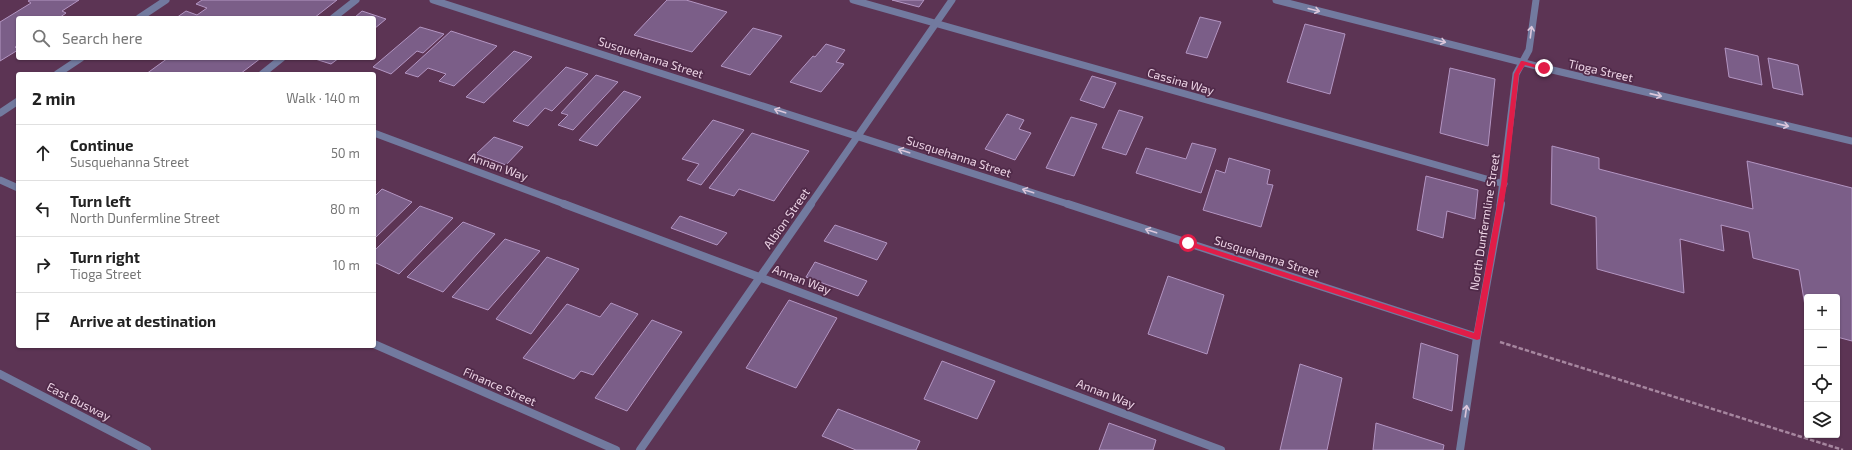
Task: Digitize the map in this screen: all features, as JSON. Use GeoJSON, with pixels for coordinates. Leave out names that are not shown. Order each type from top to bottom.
{"type":"FeatureCollection","features":[{"type":"Feature","properties":{"kind":"street"},"geometry":{"type":"LineString","coordinates":[[142,16],[166,0]]}},
{"type":"Feature","properties":{"kind":"street"},"geometry":{"type":"LineString","coordinates":[[336,16],[356,0]]}},
{"type":"Feature","properties":{"kind":"street","name":"Susquehanna Street"},"geometry":{"type":"LineString","coordinates":[[433,0],[858,135],[1477,337]]}},
{"type":"Feature","properties":{"kind":"street","name":"Cassina Way"},"geometry":{"type":"LineString","coordinates":[[853,0],[1504,184]]}},
{"type":"Feature","properties":{"kind":"street","name":"Albion Street"},"geometry":{"type":"LineString","coordinates":[[640,450],[952,0]]}},
{"type":"Feature","properties":{"kind":"street","name":"Tioga Street"},"geometry":{"type":"LineString","coordinates":[[1276,0],[1523,63],[1852,141]]}},
{"type":"Feature","properties":{"kind":"street","name":"North Dunfermline Street"},"geometry":{"type":"LineString","coordinates":[[1460,450],[1477,337],[1504,184],[1516,74],[1529,50],[1536,0]]}},
{"type":"Feature","properties":{"kind":"street"},"geometry":{"type":"LineString","coordinates":[[60,72],[78,60]]}},
{"type":"Feature","properties":{"kind":"street"},"geometry":{"type":"LineString","coordinates":[[264,72],[280,60]]}},
{"type":"Feature","properties":{"kind":"street"},"geometry":{"type":"LineString","coordinates":[[0,113],[16,102]]}},
{"type":"Feature","properties":{"kind":"street","name":"Annan Way"},"geometry":{"type":"LineString","coordinates":[[376,134],[760,276],[1221,450]]}},
{"type":"Feature","properties":{"kind":"street"},"geometry":{"type":"LineString","coordinates":[[0,180],[16,187]]}},
{"type":"Feature","properties":{"kind":"street","name":"Finance Street"},"geometry":{"type":"LineString","coordinates":[[376,345],[616,450]]}},
{"type":"Feature","properties":{"kind":"street","name":"East Busway"},"geometry":{"type":"LineString","coordinates":[[0,374],[147,450]]}},
{"type":"Feature","properties":{"kind":"path"},"geometry":{"type":"LineString","coordinates":[[1496,342],[1843,450]]}},
{"type":"Feature","properties":{"kind":"building"},"geometry":{"type":"Polygon","coordinates":[[[79,0],[62,11],[66,13],[62,16],[16,16],[16,51],[0,61],[0,22],[31,3],[28,1],[79,0]]]}},
{"type":"Feature","properties":{"kind":"building"},"geometry":{"type":"Polygon","coordinates":[[[202,0],[337,0],[317,16],[179,16],[186,11],[197,15],[207,8],[196,4],[202,0]]]}},
{"type":"Feature","properties":{"kind":"building"},"geometry":{"type":"Polygon","coordinates":[[[667,0],[686,0],[727,12],[692,52],[634,35],[667,0]]]}},
{"type":"Feature","properties":{"kind":"building"},"geometry":{"type":"Polygon","coordinates":[[[892,0],[924,0],[919,7],[892,0]]]}},
{"type":"Feature","properties":{"kind":"building"},"geometry":{"type":"Polygon","coordinates":[[[362,11],[386,19],[376,27],[376,16],[356,16],[362,11]]]}},
{"type":"Feature","properties":{"kind":"building"},"geometry":{"type":"Polygon","coordinates":[[[1200,17],[1221,22],[1207,58],[1186,53],[1200,17]]]}},
{"type":"Feature","properties":{"kind":"building"},"geometry":{"type":"Polygon","coordinates":[[[1305,24],[1345,34],[1330,94],[1287,82],[1305,24]]]}},
{"type":"Feature","properties":{"kind":"building"},"geometry":{"type":"Polygon","coordinates":[[[420,27],[444,34],[423,53],[417,51],[391,74],[373,67],[420,27]]]}},
{"type":"Feature","properties":{"kind":"building"},"geometry":{"type":"Polygon","coordinates":[[[753,28],[782,36],[750,75],[721,66],[753,28]]]}},
{"type":"Feature","properties":{"kind":"building"},"geometry":{"type":"Polygon","coordinates":[[[451,31],[497,46],[454,86],[439,81],[446,74],[428,68],[418,77],[405,73],[451,31]]]}},
{"type":"Feature","properties":{"kind":"building"},"geometry":{"type":"Polygon","coordinates":[[[826,44],[845,50],[836,62],[844,64],[821,92],[790,82],[813,56],[815,57],[826,44]]]}},
{"type":"Feature","properties":{"kind":"building"},"geometry":{"type":"Polygon","coordinates":[[[1725,48],[1758,56],[1762,85],[1729,77],[1725,48]]]}},
{"type":"Feature","properties":{"kind":"building"},"geometry":{"type":"Polygon","coordinates":[[[514,51],[532,57],[484,103],[466,97],[514,51]]]}},
{"type":"Feature","properties":{"kind":"building"},"geometry":{"type":"Polygon","coordinates":[[[1768,58],[1798,65],[1803,95],[1773,88],[1768,58]]]}},
{"type":"Feature","properties":{"kind":"building"},"geometry":{"type":"Polygon","coordinates":[[[165,60],[258,60],[243,72],[149,72],[165,60]]]}},
{"type":"Feature","properties":{"kind":"building"},"geometry":{"type":"Polygon","coordinates":[[[318,60],[336,60],[331,64],[318,60]]]}},
{"type":"Feature","properties":{"kind":"building"},"geometry":{"type":"Polygon","coordinates":[[[566,67],[588,74],[552,111],[545,108],[528,126],[513,121],[566,67]]]}},
{"type":"Feature","properties":{"kind":"building"},"geometry":{"type":"Polygon","coordinates":[[[1450,68],[1495,79],[1488,146],[1440,133],[1450,68]]]}},
{"type":"Feature","properties":{"kind":"building"},"geometry":{"type":"Polygon","coordinates":[[[596,75],[618,82],[573,130],[558,125],[568,115],[561,113],[596,75]]]}},
{"type":"Feature","properties":{"kind":"building"},"geometry":{"type":"Polygon","coordinates":[[[1092,76],[1116,83],[1104,108],[1080,100],[1092,76]]]}},
{"type":"Feature","properties":{"kind":"building"},"geometry":{"type":"Polygon","coordinates":[[[624,91],[641,97],[597,146],[579,140],[624,91]]]}},
{"type":"Feature","properties":{"kind":"building"},"geometry":{"type":"Polygon","coordinates":[[[1119,110],[1143,117],[1126,155],[1102,148],[1119,110]]]}},
{"type":"Feature","properties":{"kind":"building"},"geometry":{"type":"Polygon","coordinates":[[[1007,114],[1024,120],[1019,129],[1031,133],[1015,160],[985,149],[1007,114]]]}},
{"type":"Feature","properties":{"kind":"building"},"geometry":{"type":"Polygon","coordinates":[[[1071,117],[1097,124],[1074,176],[1046,168],[1071,117]]]}},
{"type":"Feature","properties":{"kind":"building"},"geometry":{"type":"Polygon","coordinates":[[[713,120],[744,130],[701,185],[687,180],[699,164],[682,159],[713,120]]]}},
{"type":"Feature","properties":{"kind":"building"},"geometry":{"type":"Polygon","coordinates":[[[752,133],[809,151],[774,201],[739,189],[734,196],[709,188],[752,133]]]}},
{"type":"Feature","properties":{"kind":"building"},"geometry":{"type":"Polygon","coordinates":[[[494,137],[523,147],[506,165],[476,154],[494,137]]]}},
{"type":"Feature","properties":{"kind":"building"},"geometry":{"type":"Polygon","coordinates":[[[1192,143],[1216,149],[1201,193],[1136,173],[1146,148],[1186,159],[1192,143]]]}},
{"type":"Feature","properties":{"kind":"building"},"geometry":{"type":"Polygon","coordinates":[[[1552,146],[1599,158],[1599,169],[1753,209],[1747,161],[1852,188],[1852,341],[1840,338],[1840,294],[1804,294],[1804,300],[1799,270],[1753,258],[1749,232],[1721,225],[1724,251],[1680,239],[1684,293],[1597,269],[1596,217],[1551,204],[1552,146]]]}},
{"type":"Feature","properties":{"kind":"building"},"geometry":{"type":"Polygon","coordinates":[[[1229,158],[1270,170],[1267,184],[1273,185],[1261,227],[1203,210],[1216,170],[1225,173],[1229,158]]]}},
{"type":"Feature","properties":{"kind":"building"},"geometry":{"type":"Polygon","coordinates":[[[1426,176],[1478,190],[1475,219],[1447,211],[1443,238],[1417,230],[1426,176]]]}},
{"type":"Feature","properties":{"kind":"building"},"geometry":{"type":"Polygon","coordinates":[[[382,189],[412,202],[376,237],[376,195],[382,189]]]}},
{"type":"Feature","properties":{"kind":"building"},"geometry":{"type":"Polygon","coordinates":[[[420,206],[453,218],[399,274],[376,263],[376,249],[420,206]]]}},
{"type":"Feature","properties":{"kind":"building"},"geometry":{"type":"Polygon","coordinates":[[[680,216],[727,233],[717,245],[671,228],[680,216]]]}},
{"type":"Feature","properties":{"kind":"building"},"geometry":{"type":"Polygon","coordinates":[[[463,222],[495,234],[443,292],[407,277],[463,222]]]}},
{"type":"Feature","properties":{"kind":"building"},"geometry":{"type":"Polygon","coordinates":[[[835,225],[887,243],[877,260],[824,241],[835,225]]]}},
{"type":"Feature","properties":{"kind":"building"},"geometry":{"type":"Polygon","coordinates":[[[505,239],[540,251],[488,310],[452,297],[505,239]]]}},
{"type":"Feature","properties":{"kind":"building"},"geometry":{"type":"Polygon","coordinates":[[[547,257],[579,269],[531,334],[496,319],[547,257]]]}},
{"type":"Feature","properties":{"kind":"building"},"geometry":{"type":"Polygon","coordinates":[[[815,262],[867,281],[858,296],[806,277],[815,262]]]}},
{"type":"Feature","properties":{"kind":"building"},"geometry":{"type":"Polygon","coordinates":[[[1168,276],[1224,295],[1207,354],[1148,334],[1168,276]]]}},
{"type":"Feature","properties":{"kind":"building"},"geometry":{"type":"Polygon","coordinates":[[[789,300],[837,318],[796,388],[746,368],[789,300]]]}},
{"type":"Feature","properties":{"kind":"building"},"geometry":{"type":"Polygon","coordinates":[[[611,303],[638,314],[593,375],[581,371],[574,379],[523,358],[567,304],[600,317],[611,303]]]}},
{"type":"Feature","properties":{"kind":"building"},"geometry":{"type":"Polygon","coordinates":[[[652,320],[682,332],[627,411],[595,398],[652,320]]]}},
{"type":"Feature","properties":{"kind":"building"},"geometry":{"type":"Polygon","coordinates":[[[1421,343],[1458,355],[1452,411],[1413,398],[1421,343]]]}},
{"type":"Feature","properties":{"kind":"building"},"geometry":{"type":"Polygon","coordinates":[[[942,361],[995,381],[977,419],[924,399],[942,361]]]}},
{"type":"Feature","properties":{"kind":"building"},"geometry":{"type":"Polygon","coordinates":[[[1300,364],[1342,378],[1327,450],[1280,450],[1300,364]]]}},
{"type":"Feature","properties":{"kind":"building"},"geometry":{"type":"Polygon","coordinates":[[[838,409],[920,441],[916,450],[856,450],[822,436],[838,409]]]}},
{"type":"Feature","properties":{"kind":"building"},"geometry":{"type":"Polygon","coordinates":[[[1109,423],[1156,440],[1153,450],[1099,450],[1109,423]]]}},
{"type":"Feature","properties":{"kind":"building"},"geometry":{"type":"Polygon","coordinates":[[[1376,423],[1444,445],[1443,450],[1373,450],[1376,423]]]}},
{"type":"Feature","properties":{"kind":"route"},"geometry":{"type":"LineString","coordinates":[[1188,243],[1477,337],[1504,184],[1516,74],[1523,63],[1544,68]]}}]}
